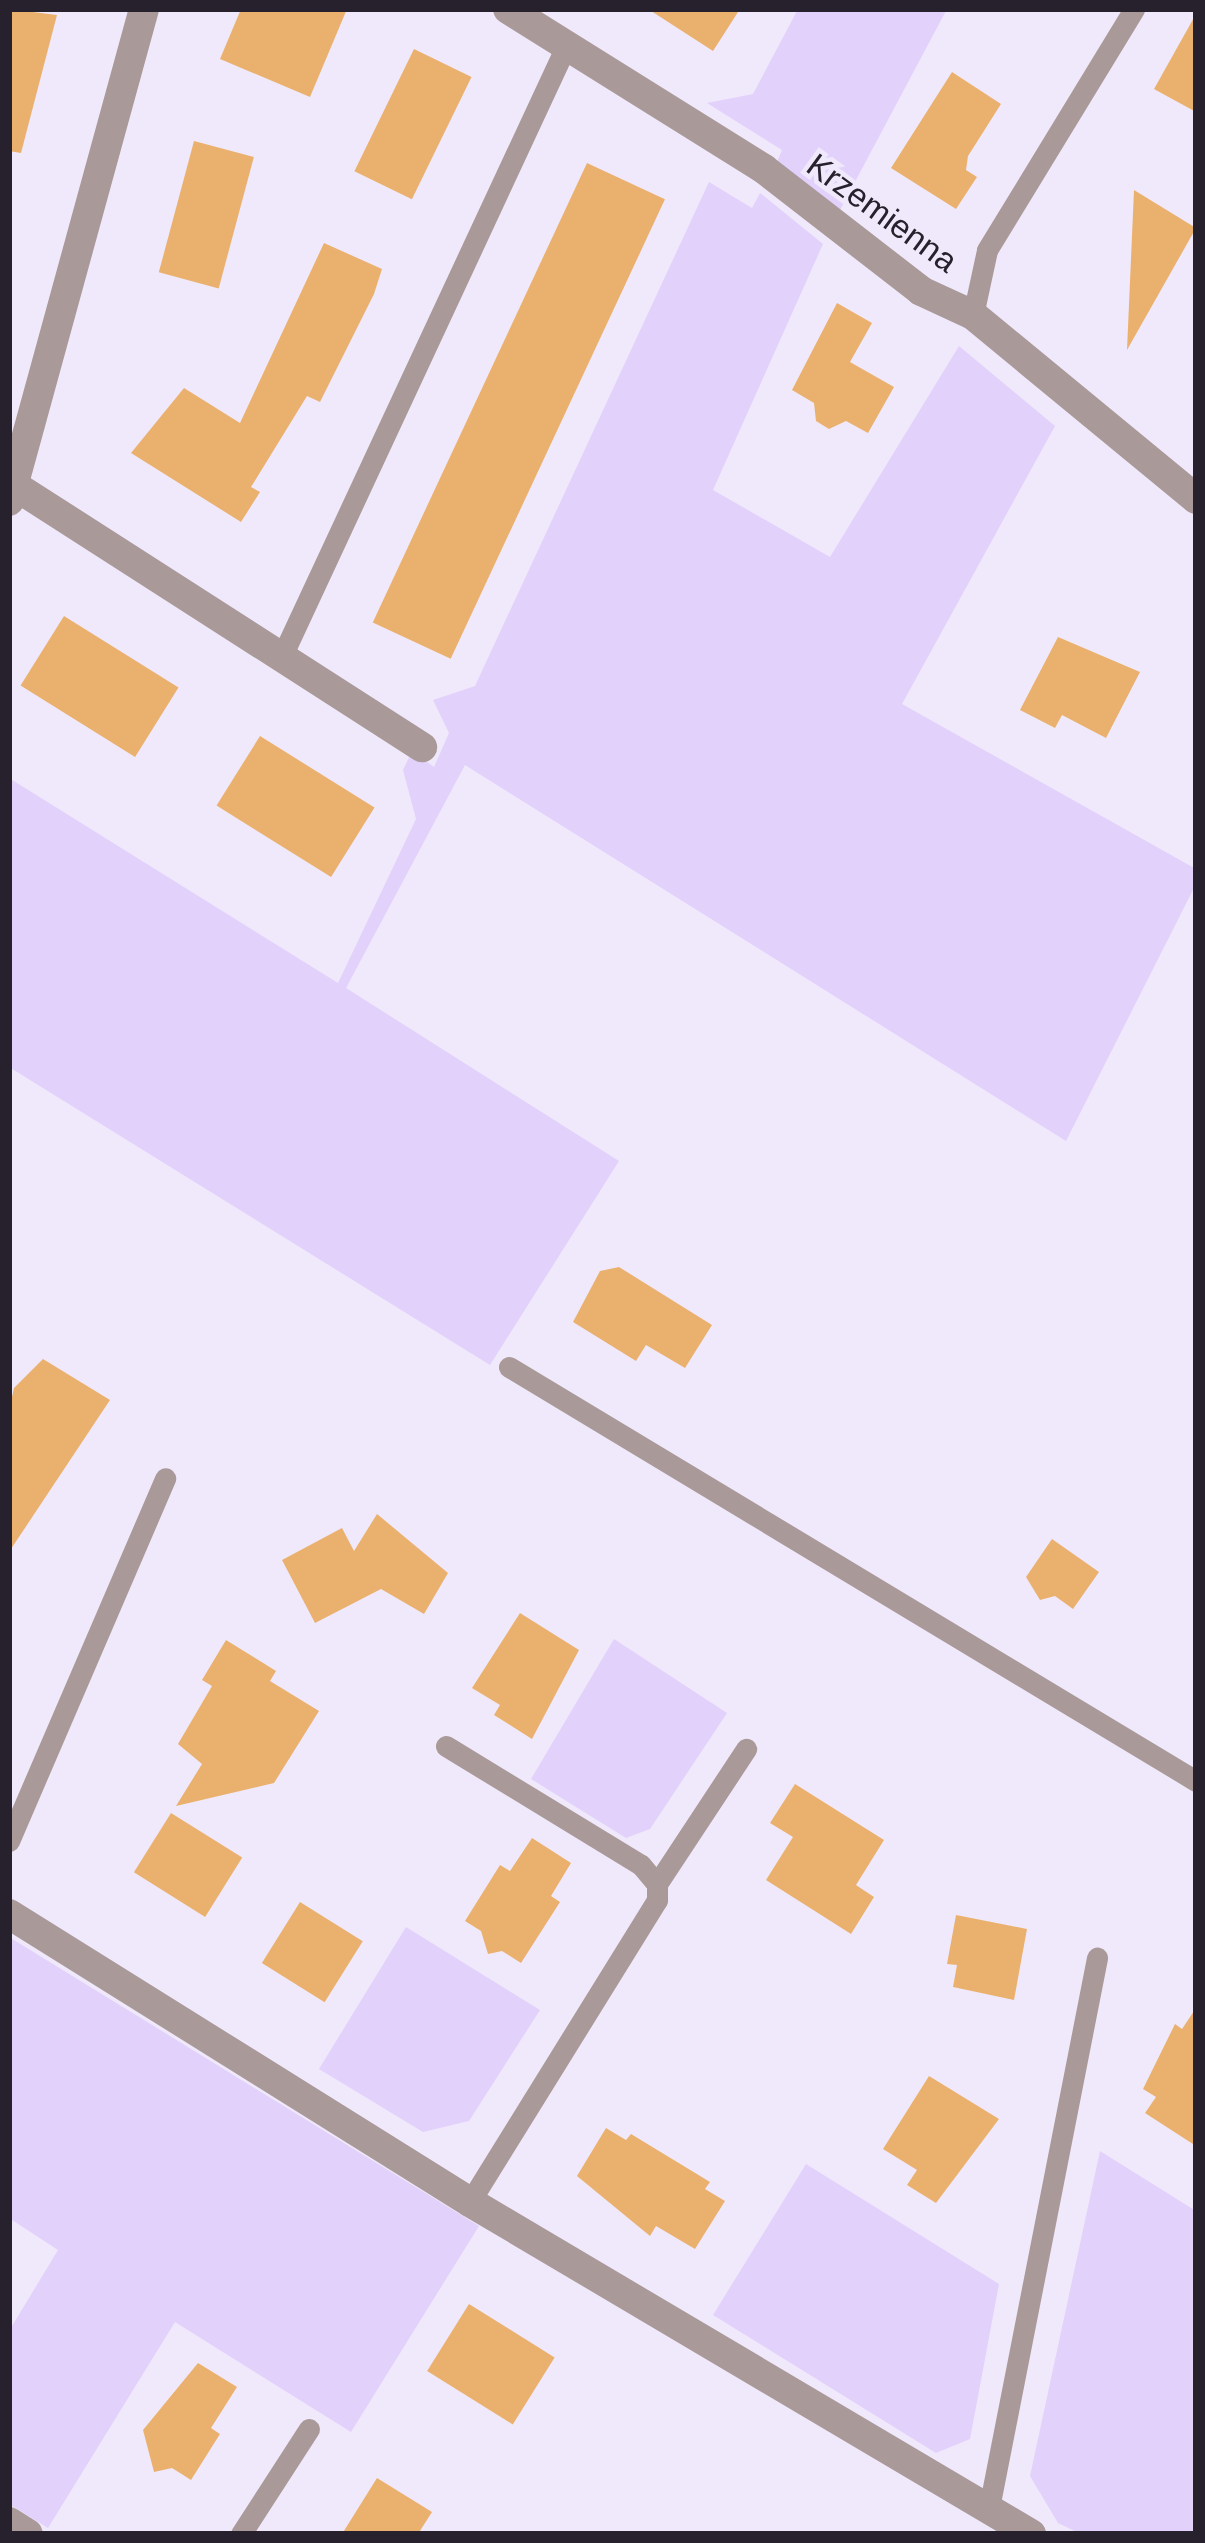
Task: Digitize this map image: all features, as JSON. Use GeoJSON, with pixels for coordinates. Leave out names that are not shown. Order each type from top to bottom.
{"type":"FeatureCollection","features":[{"type":"Feature","properties":{"kind":"street"},"geometry":{"type":"LineString","coordinates":[[144,9],[11,490],[422,747]]}},
{"type":"Feature","properties":{"kind":"street","name":"Krzemienna"},"geometry":{"type":"LineString","coordinates":[[508,9],[764,170],[921,291],[973,315],[1196,499]]}},
{"type":"Feature","properties":{"kind":"street"},"geometry":{"type":"LineString","coordinates":[[9,1914],[470,2202],[988,2513],[1031,2534]]}},
{"type":"Feature","properties":{"kind":"street"},"geometry":{"type":"LineString","coordinates":[[9,2522],[28,2534]]}},
{"type":"Feature","properties":{"kind":"lane"},"geometry":{"type":"LineString","coordinates":[[973,315],[987,250],[1135,9]]}},
{"type":"Feature","properties":{"kind":"lane"},"geometry":{"type":"LineString","coordinates":[[282,656],[566,46]]}},
{"type":"Feature","properties":{"kind":"lane"},"geometry":{"type":"LineString","coordinates":[[508,1367],[1196,1781]]}},
{"type":"Feature","properties":{"kind":"lane"},"geometry":{"type":"LineString","coordinates":[[9,1841],[165,1478]]}},
{"type":"Feature","properties":{"kind":"lane"},"geometry":{"type":"LineString","coordinates":[[446,1746],[641,1865],[656,1884],[657,1900],[470,2202]]}},
{"type":"Feature","properties":{"kind":"lane"},"geometry":{"type":"LineString","coordinates":[[656,1884],[746,1749]]}},
{"type":"Feature","properties":{"kind":"lane"},"geometry":{"type":"LineString","coordinates":[[988,2513],[1097,1958]]}},
{"type":"Feature","properties":{"kind":"lane"},"geometry":{"type":"LineString","coordinates":[[242,2534],[309,2429]]}},
{"type":"Feature","properties":{"kind":"shaded area"},"geometry":{"type":"Polygon","coordinates":[[[798,9],[947,9],[840,210],[776,164],[782,150],[707,103],[753,94],[798,9]]]}},
{"type":"Feature","properties":{"kind":"shaded area"},"geometry":{"type":"Polygon","coordinates":[[[709,182],[752,208],[760,193],[823,244],[713,490],[830,557],[959,346],[1055,426],[902,704],[1196,869],[1196,884],[1066,1141],[465,765],[346,988],[619,1161],[490,1365],[9,1067],[9,778],[338,983],[416,819],[403,770],[412,751],[434,767],[449,733],[433,700],[475,686],[709,182]]]}},
{"type":"Feature","properties":{"kind":"shaded area"},"geometry":{"type":"Polygon","coordinates":[[[614,1639],[727,1713],[650,1829],[626,1838],[531,1779],[614,1639]]]}},
{"type":"Feature","properties":{"kind":"shaded area"},"geometry":{"type":"Polygon","coordinates":[[[406,1927],[540,2010],[469,2121],[423,2132],[319,2069],[406,1927]]]}},
{"type":"Feature","properties":{"kind":"shaded area"},"geometry":{"type":"Polygon","coordinates":[[[9,1937],[479,2226],[351,2432],[175,2322],[48,2528],[9,2504],[9,2331],[58,2250],[9,2218],[9,1937]]]}},
{"type":"Feature","properties":{"kind":"shaded area"},"geometry":{"type":"Polygon","coordinates":[[[1100,2151],[1196,2211],[1196,2534],[1081,2534],[1058,2523],[1030,2476],[1100,2151]]]}},
{"type":"Feature","properties":{"kind":"shaded area"},"geometry":{"type":"Polygon","coordinates":[[[806,2164],[999,2284],[970,2439],[936,2453],[713,2315],[806,2164]]]}},
{"type":"Feature","properties":{"kind":"building"},"geometry":{"type":"Polygon","coordinates":[[[9,9],[57,15],[21,153],[9,151],[9,9]]]}},
{"type":"Feature","properties":{"kind":"building"},"geometry":{"type":"Polygon","coordinates":[[[241,9],[347,9],[310,97],[220,59],[241,9]]]}},
{"type":"Feature","properties":{"kind":"building"},"geometry":{"type":"Polygon","coordinates":[[[648,9],[740,9],[713,51],[648,9]]]}},
{"type":"Feature","properties":{"kind":"building"},"geometry":{"type":"Polygon","coordinates":[[[1196,14],[1196,112],[1154,89],[1196,14]]]}},
{"type":"Feature","properties":{"kind":"building"},"geometry":{"type":"Polygon","coordinates":[[[414,49],[472,77],[412,199],[354,171],[414,49]]]}},
{"type":"Feature","properties":{"kind":"building"},"geometry":{"type":"Polygon","coordinates":[[[952,72],[1001,104],[968,156],[966,170],[977,177],[956,209],[891,168],[952,72]]]}},
{"type":"Feature","properties":{"kind":"building"},"geometry":{"type":"Polygon","coordinates":[[[194,141],[254,157],[219,288],[159,272],[194,141]]]}},
{"type":"Feature","properties":{"kind":"building"},"geometry":{"type":"Polygon","coordinates":[[[587,163],[665,199],[451,659],[373,622],[587,163]]]}},
{"type":"Feature","properties":{"kind":"building"},"geometry":{"type":"Polygon","coordinates":[[[1134,190],[1196,228],[1127,350],[1134,190]]]}},
{"type":"Feature","properties":{"kind":"building"},"geometry":{"type":"Polygon","coordinates":[[[324,243],[382,269],[320,402],[307,396],[251,487],[260,492],[241,522],[131,453],[184,388],[240,423],[324,243]]]}},
{"type":"Feature","properties":{"kind":"building"},"geometry":{"type":"Polygon","coordinates":[[[837,303],[872,323],[850,362],[894,387],[868,433],[846,421],[829,429],[816,421],[814,403],[792,390],[837,303]]]}},
{"type":"Feature","properties":{"kind":"building"},"geometry":{"type":"Polygon","coordinates":[[[64,616],[178,688],[135,757],[21,686],[64,616]]]}},
{"type":"Feature","properties":{"kind":"building"},"geometry":{"type":"Polygon","coordinates":[[[1058,637],[1140,672],[1106,738],[1062,715],[1055,728],[1020,710],[1058,637]]]}},
{"type":"Feature","properties":{"kind":"building"},"geometry":{"type":"Polygon","coordinates":[[[260,736],[374,808],[331,877],[217,806],[260,736]]]}},
{"type":"Feature","properties":{"kind":"building"},"geometry":{"type":"Polygon","coordinates":[[[619,1267],[712,1325],[685,1368],[646,1345],[636,1361],[573,1322],[600,1271],[619,1267]]]}},
{"type":"Feature","properties":{"kind":"building"},"geometry":{"type":"Polygon","coordinates":[[[43,1359],[110,1400],[9,1552],[9,1410],[14,1388],[43,1359]]]}},
{"type":"Feature","properties":{"kind":"building"},"geometry":{"type":"Polygon","coordinates":[[[377,1514],[448,1573],[424,1614],[381,1589],[315,1623],[282,1560],[342,1528],[354,1551],[377,1514]]]}},
{"type":"Feature","properties":{"kind":"building"},"geometry":{"type":"Polygon","coordinates":[[[1052,1539],[1099,1572],[1073,1609],[1055,1596],[1040,1600],[1026,1577],[1052,1539]]]}},
{"type":"Feature","properties":{"kind":"building"},"geometry":{"type":"Polygon","coordinates":[[[520,1613],[579,1650],[532,1739],[494,1715],[500,1705],[472,1688],[520,1613]]]}},
{"type":"Feature","properties":{"kind":"building"},"geometry":{"type":"Polygon","coordinates":[[[226,1640],[276,1671],[270,1681],[319,1711],[274,1783],[176,1806],[202,1764],[178,1744],[212,1686],[202,1680],[226,1640]]]}},
{"type":"Feature","properties":{"kind":"building"},"geometry":{"type":"Polygon","coordinates":[[[795,1784],[884,1840],[856,1885],[874,1897],[851,1934],[766,1880],[793,1837],[770,1823],[795,1784]]]}},
{"type":"Feature","properties":{"kind":"building"},"geometry":{"type":"Polygon","coordinates":[[[171,1813],[242,1858],[205,1917],[134,1872],[171,1813]]]}},
{"type":"Feature","properties":{"kind":"building"},"geometry":{"type":"Polygon","coordinates":[[[532,1838],[571,1863],[551,1896],[560,1902],[521,1963],[502,1951],[488,1954],[481,1931],[465,1921],[500,1865],[510,1871],[532,1838]]]}},
{"type":"Feature","properties":{"kind":"building"},"geometry":{"type":"Polygon","coordinates":[[[300,1902],[363,1941],[325,2002],[262,1963],[300,1902]]]}},
{"type":"Feature","properties":{"kind":"building"},"geometry":{"type":"Polygon","coordinates":[[[956,1915],[1027,1929],[1014,2000],[953,1987],[957,1965],[947,1964],[956,1915]]]}},
{"type":"Feature","properties":{"kind":"building"},"geometry":{"type":"Polygon","coordinates":[[[1196,2008],[1196,2146],[1145,2113],[1156,2097],[1143,2089],[1175,2024],[1182,2029],[1196,2008]]]}},
{"type":"Feature","properties":{"kind":"building"},"geometry":{"type":"Polygon","coordinates":[[[929,2076],[999,2119],[936,2203],[907,2185],[917,2170],[883,2149],[929,2076]]]}},
{"type":"Feature","properties":{"kind":"building"},"geometry":{"type":"Polygon","coordinates":[[[606,2128],[626,2140],[631,2134],[710,2182],[705,2189],[725,2201],[695,2249],[656,2226],[650,2236],[577,2176],[606,2128]]]}},
{"type":"Feature","properties":{"kind":"building"},"geometry":{"type":"Polygon","coordinates":[[[469,2304],[555,2358],[513,2425],[427,2371],[469,2304]]]}},
{"type":"Feature","properties":{"kind":"building"},"geometry":{"type":"Polygon","coordinates":[[[198,2363],[237,2387],[211,2428],[220,2434],[191,2480],[172,2468],[154,2472],[143,2430],[198,2363]]]}},
{"type":"Feature","properties":{"kind":"building"},"geometry":{"type":"Polygon","coordinates":[[[377,2478],[432,2512],[418,2534],[342,2534],[377,2478]]]}}]}
